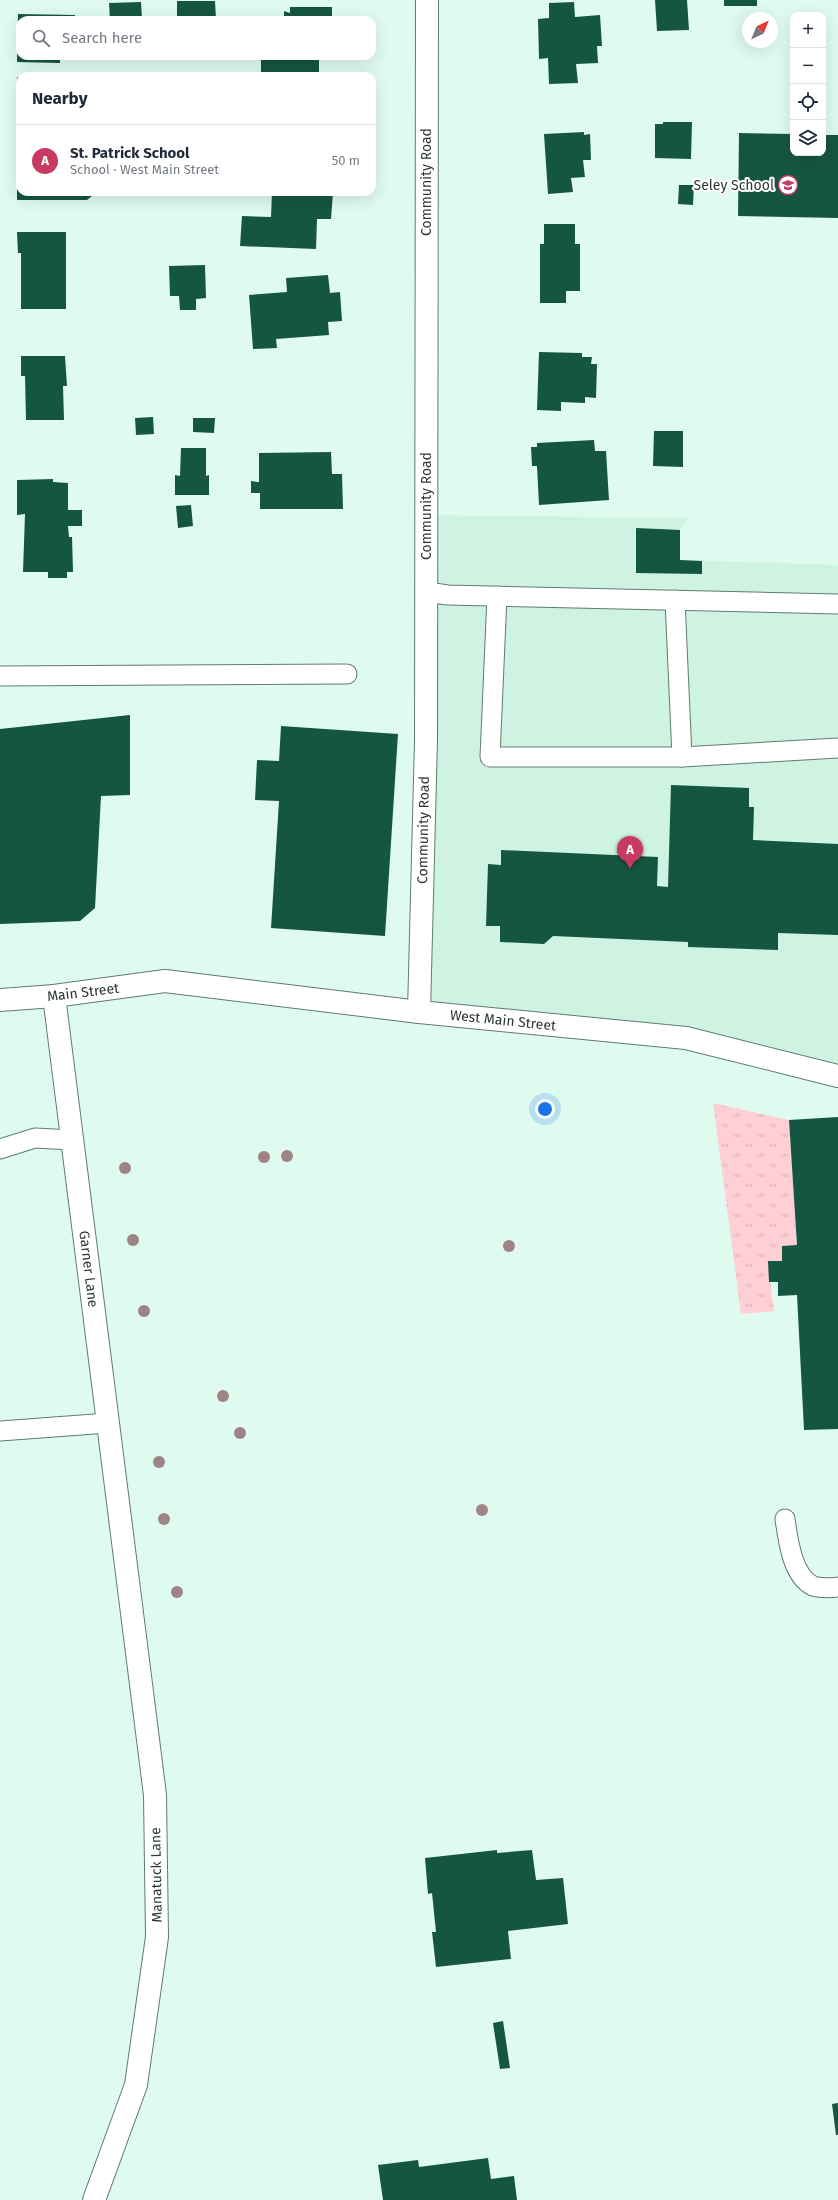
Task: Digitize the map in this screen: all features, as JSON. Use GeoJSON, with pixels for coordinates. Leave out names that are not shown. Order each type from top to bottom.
{"type":"FeatureCollection","features":[{"type":"Feature","properties":{"kind":"street","name":"Community Road"},"geometry":{"type":"LineString","coordinates":[[418,1012],[426,740],[427,0]]}},
{"type":"Feature","properties":{"kind":"street","name":"West Main Street"},"geometry":{"type":"LineString","coordinates":[[165,981],[418,1012],[686,1038],[838,1076]]}},
{"type":"Feature","properties":{"kind":"street","name":"Main Street"},"geometry":{"type":"LineString","coordinates":[[0,1000],[54,996],[165,981]]}},
{"type":"Feature","properties":{"kind":"street","name":"Garner Lane"},"geometry":{"type":"LineString","coordinates":[[54,996],[123,1542]]}},
{"type":"Feature","properties":{"kind":"street","name":"Manatuck Lane"},"geometry":{"type":"LineString","coordinates":[[94,2200],[135,2090],[157,1937],[155,1795],[123,1542]]}},
{"type":"Feature","properties":{"kind":"lane"},"geometry":{"type":"LineString","coordinates":[[426,592],[448,595],[838,604]]}},
{"type":"Feature","properties":{"kind":"lane"},"geometry":{"type":"LineString","coordinates":[[497,596],[490,756],[682,757],[838,748]]}},
{"type":"Feature","properties":{"kind":"lane"},"geometry":{"type":"LineString","coordinates":[[674,600],[682,757]]}},
{"type":"Feature","properties":{"kind":"lane"},"geometry":{"type":"LineString","coordinates":[[0,676],[347,674]]}},
{"type":"Feature","properties":{"kind":"lane"},"geometry":{"type":"LineString","coordinates":[[0,1148],[35,1138],[72,1140]]}},
{"type":"Feature","properties":{"kind":"lane"},"geometry":{"type":"LineString","coordinates":[[0,1431],[108,1423]]}},
{"type":"Feature","properties":{"kind":"lane"},"geometry":{"type":"LineString","coordinates":[[785,1519],[790,1551],[799,1571],[813,1586],[838,1588]]}},
{"type":"Feature","properties":{"kind":"shaded area"},"geometry":{"type":"Polygon","coordinates":[[[426,515],[687,518],[680,530],[680,560],[838,565],[838,1076],[686,1038],[419,1012],[426,515]]]}},
{"type":"Feature","properties":{"kind":"green space"},"geometry":{"type":"Polygon","coordinates":[[[713,1103],[789,1120],[797,1245],[782,1246],[782,1261],[768,1261],[774,1311],[741,1314],[713,1103]]]}},
{"type":"Feature","properties":{"kind":"building"},"geometry":{"type":"Polygon","coordinates":[[[655,0],[687,0],[689,30],[657,31],[655,0]]]}},
{"type":"Feature","properties":{"kind":"building"},"geometry":{"type":"Polygon","coordinates":[[[724,0],[757,0],[757,6],[724,6],[724,0]]]}},
{"type":"Feature","properties":{"kind":"building"},"geometry":{"type":"Polygon","coordinates":[[[177,1],[215,1],[216,16],[177,16],[177,1]]]}},
{"type":"Feature","properties":{"kind":"building"},"geometry":{"type":"Polygon","coordinates":[[[141,2],[142,16],[110,16],[109,3],[141,2]]]}},
{"type":"Feature","properties":{"kind":"building"},"geometry":{"type":"Polygon","coordinates":[[[574,2],[575,17],[600,15],[602,46],[597,46],[598,63],[576,64],[578,83],[549,84],[548,58],[539,59],[538,19],[549,18],[549,3],[574,2]]]}},
{"type":"Feature","properties":{"kind":"building"},"geometry":{"type":"Polygon","coordinates":[[[290,7],[332,7],[332,16],[284,16],[284,11],[290,13],[290,7]]]}},
{"type":"Feature","properties":{"kind":"building"},"geometry":{"type":"Polygon","coordinates":[[[18,14],[75,15],[75,16],[18,16],[18,14]]]}},
{"type":"Feature","properties":{"kind":"building"},"geometry":{"type":"Polygon","coordinates":[[[17,60],[60,60],[60,63],[17,62],[17,60]]]}},
{"type":"Feature","properties":{"kind":"building"},"geometry":{"type":"Polygon","coordinates":[[[261,60],[319,60],[319,72],[261,72],[261,60]]]}},
{"type":"Feature","properties":{"kind":"building"},"geometry":{"type":"Polygon","coordinates":[[[663,122],[692,122],[691,159],[655,158],[655,124],[663,124],[663,122]]]}},
{"type":"Feature","properties":{"kind":"building"},"geometry":{"type":"Polygon","coordinates":[[[584,132],[584,135],[590,134],[591,160],[583,160],[585,177],[571,178],[573,192],[548,194],[544,134],[584,132]]]}},
{"type":"Feature","properties":{"kind":"building","name":"Seley School"},"geometry":{"type":"Polygon","coordinates":[[[739,133],[790,134],[790,156],[826,156],[826,135],[838,135],[838,218],[738,216],[739,133]]]}},
{"type":"Feature","properties":{"kind":"building"},"geometry":{"type":"Polygon","coordinates":[[[679,185],[694,185],[693,205],[678,204],[679,185]]]}},
{"type":"Feature","properties":{"kind":"building"},"geometry":{"type":"Polygon","coordinates":[[[17,196],[92,196],[87,200],[17,200],[17,196]]]}},
{"type":"Feature","properties":{"kind":"building"},"geometry":{"type":"Polygon","coordinates":[[[272,196],[333,196],[331,219],[317,219],[316,249],[240,246],[242,216],[271,217],[272,196]]]}},
{"type":"Feature","properties":{"kind":"building"},"geometry":{"type":"Polygon","coordinates":[[[544,224],[575,224],[575,244],[580,244],[580,291],[566,291],[566,303],[540,303],[540,244],[544,244],[544,224]]]}},
{"type":"Feature","properties":{"kind":"building"},"geometry":{"type":"Polygon","coordinates":[[[17,232],[66,232],[66,309],[21,309],[21,253],[18,253],[17,232]]]}},
{"type":"Feature","properties":{"kind":"building"},"geometry":{"type":"Polygon","coordinates":[[[205,265],[206,298],[196,299],[196,310],[180,310],[179,296],[170,296],[169,266],[205,265]]]}},
{"type":"Feature","properties":{"kind":"building"},"geometry":{"type":"Polygon","coordinates":[[[328,275],[330,293],[340,292],[342,321],[328,322],[329,335],[276,339],[277,348],[253,349],[249,295],[287,292],[286,278],[328,275]]]}},
{"type":"Feature","properties":{"kind":"building"},"geometry":{"type":"Polygon","coordinates":[[[539,352],[582,353],[582,357],[592,357],[591,364],[597,364],[596,398],[585,397],[585,403],[561,402],[561,411],[537,410],[539,352]]]}},
{"type":"Feature","properties":{"kind":"building"},"geometry":{"type":"Polygon","coordinates":[[[21,356],[65,356],[67,386],[63,386],[64,420],[26,420],[25,376],[21,376],[21,356]]]}},
{"type":"Feature","properties":{"kind":"building"},"geometry":{"type":"Polygon","coordinates":[[[153,417],[154,434],[136,435],[135,418],[153,417]]]}},
{"type":"Feature","properties":{"kind":"building"},"geometry":{"type":"Polygon","coordinates":[[[193,418],[215,418],[214,433],[193,432],[193,418]]]}},
{"type":"Feature","properties":{"kind":"building"},"geometry":{"type":"Polygon","coordinates":[[[654,431],[683,431],[683,467],[653,466],[654,431]]]}},
{"type":"Feature","properties":{"kind":"building"},"geometry":{"type":"Polygon","coordinates":[[[594,440],[595,451],[606,451],[609,500],[539,505],[537,466],[532,466],[531,447],[537,447],[537,443],[594,440]]]}},
{"type":"Feature","properties":{"kind":"building"},"geometry":{"type":"Polygon","coordinates":[[[181,448],[206,448],[206,476],[209,475],[209,495],[175,495],[175,475],[180,476],[181,448]]]}},
{"type":"Feature","properties":{"kind":"building"},"geometry":{"type":"Polygon","coordinates":[[[331,452],[332,474],[342,474],[343,509],[260,509],[260,493],[251,493],[251,481],[259,482],[259,453],[331,452]]]}},
{"type":"Feature","properties":{"kind":"building"},"geometry":{"type":"Polygon","coordinates":[[[53,479],[53,482],[68,483],[68,510],[82,510],[82,526],[68,526],[69,537],[72,537],[73,572],[67,572],[67,578],[48,578],[48,572],[23,572],[25,514],[17,515],[17,480],[53,479]]]}},
{"type":"Feature","properties":{"kind":"building"},"geometry":{"type":"Polygon","coordinates":[[[191,505],[193,526],[178,528],[176,506],[191,505]]]}},
{"type":"Feature","properties":{"kind":"building"},"geometry":{"type":"Polygon","coordinates":[[[636,528],[680,530],[680,560],[702,561],[702,574],[636,573],[636,528]]]}},
{"type":"Feature","properties":{"kind":"building"},"geometry":{"type":"Polygon","coordinates":[[[130,715],[130,795],[101,796],[95,908],[80,921],[0,924],[0,729],[130,715]]]}},
{"type":"Feature","properties":{"kind":"building"},"geometry":{"type":"Polygon","coordinates":[[[281,726],[398,734],[385,936],[271,928],[279,801],[255,800],[257,760],[279,761],[281,726]]]}},
{"type":"Feature","properties":{"kind":"building"},"geometry":{"type":"Polygon","coordinates":[[[671,785],[749,788],[749,807],[754,807],[753,840],[838,844],[838,935],[778,933],[778,950],[688,947],[688,942],[553,936],[544,944],[500,942],[500,926],[486,926],[488,864],[501,865],[501,850],[658,857],[657,886],[668,887],[671,785]]]}},
{"type":"Feature","properties":{"kind":"building"},"geometry":{"type":"Polygon","coordinates":[[[838,1117],[838,1429],[804,1430],[797,1295],[778,1296],[778,1282],[769,1282],[768,1261],[782,1261],[782,1246],[797,1245],[789,1120],[838,1117]]]}},
{"type":"Feature","properties":{"kind":"building"},"geometry":{"type":"Polygon","coordinates":[[[497,1850],[497,1853],[532,1850],[536,1880],[563,1878],[568,1924],[508,1931],[511,1959],[436,1967],[432,1932],[436,1932],[432,1893],[428,1894],[425,1858],[497,1850]]]}},
{"type":"Feature","properties":{"kind":"building"},"geometry":{"type":"Polygon","coordinates":[[[503,2021],[510,2068],[500,2069],[493,2023],[503,2021]]]}},
{"type":"Feature","properties":{"kind":"building"},"geometry":{"type":"Polygon","coordinates":[[[838,2103],[838,2135],[836,2135],[832,2104],[838,2103]]]}},
{"type":"Feature","properties":{"kind":"building"},"geometry":{"type":"Polygon","coordinates":[[[488,2158],[491,2179],[514,2176],[517,2200],[383,2200],[378,2165],[418,2160],[419,2167],[488,2158]]]}},
{"type":"Feature","properties":{"kind":"place","name":"Seley School"},"geometry":{"type":"Point","coordinates":[788,185]}},
{"type":"Feature","properties":{"kind":"place","name":"St. Patrick School"},"geometry":{"type":"Point","coordinates":[630,869]}}]}
